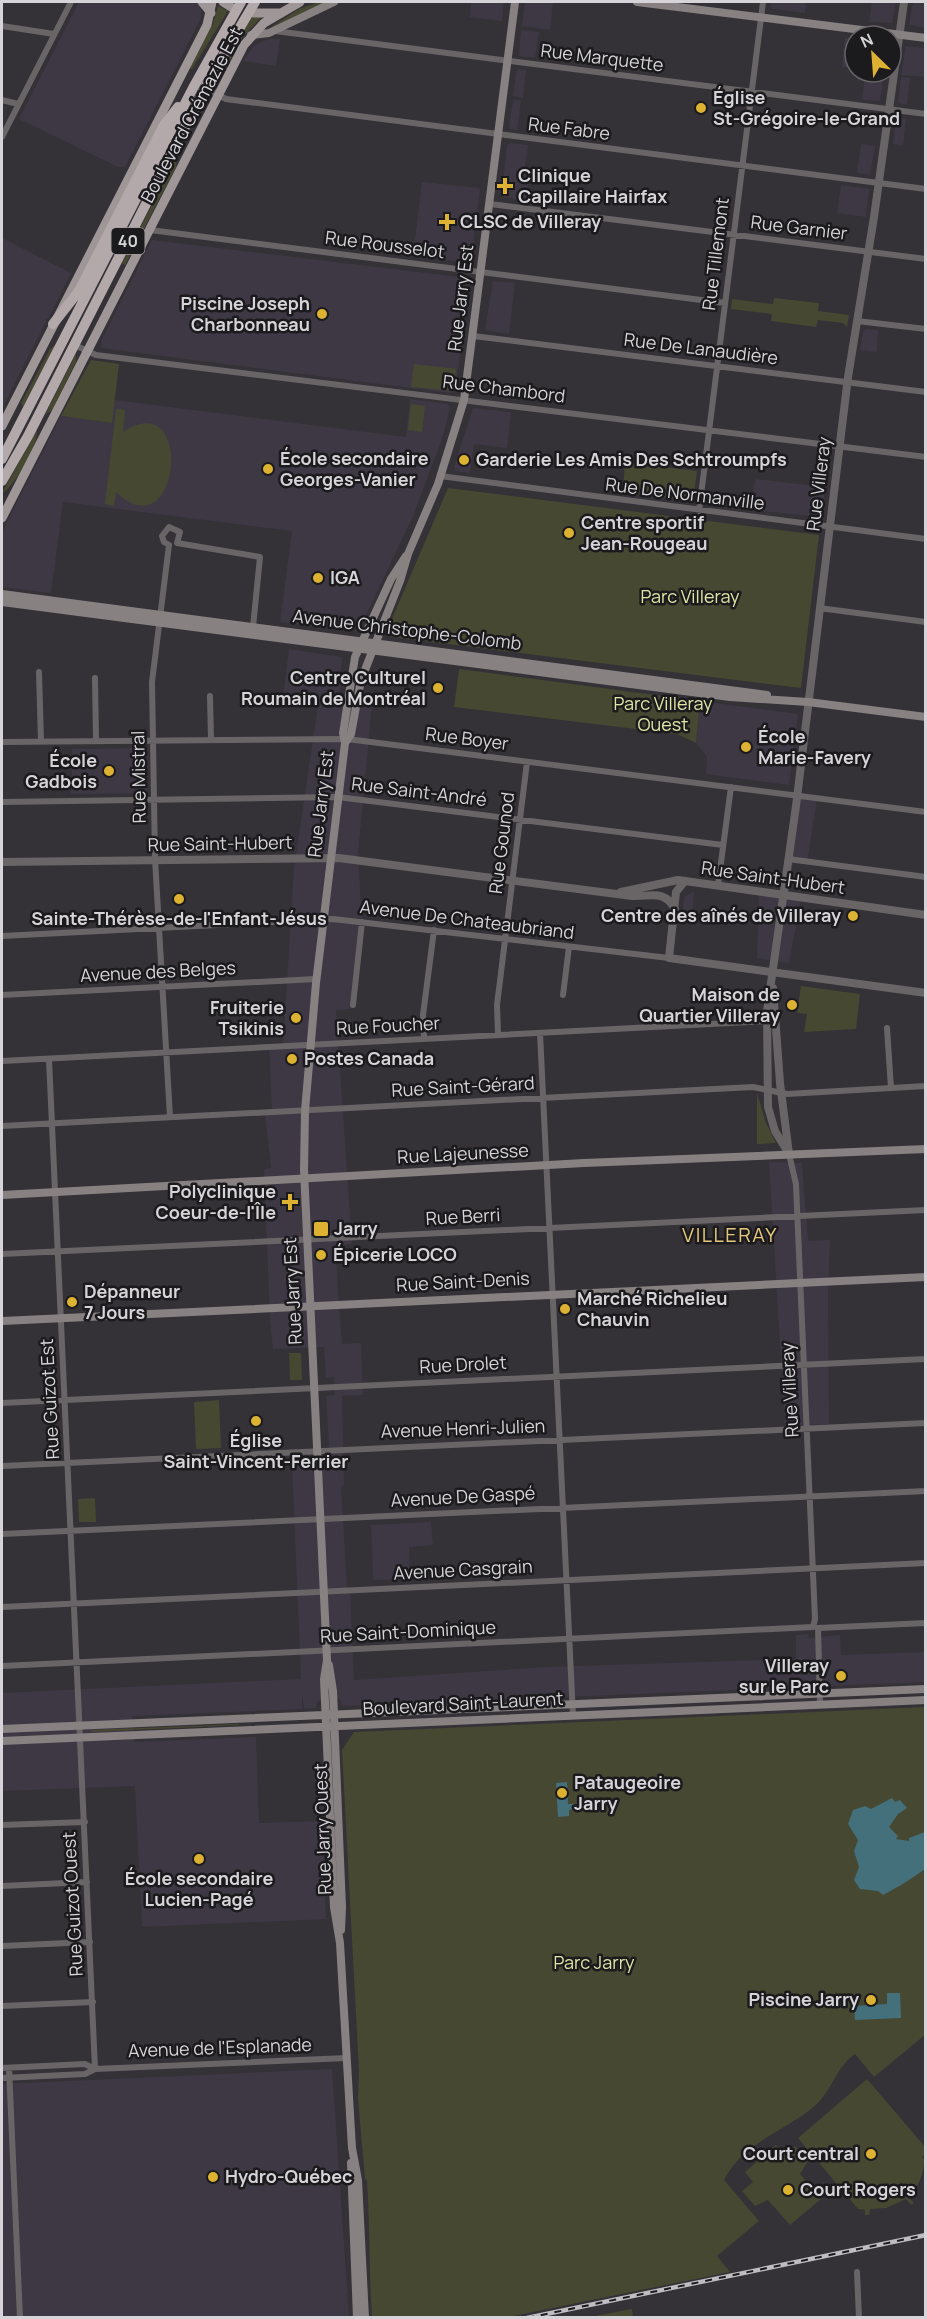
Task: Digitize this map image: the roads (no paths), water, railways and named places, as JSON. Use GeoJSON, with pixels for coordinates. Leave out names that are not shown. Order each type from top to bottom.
{"type":"FeatureCollection","features":[{"type":"Feature","properties":{"kind":"highway","name":"40"},"geometry":{"type":"LineString","coordinates":[[2,459],[193,88],[232,3]]}},
{"type":"Feature","properties":{"kind":"highway","name":"40"},"geometry":{"type":"LineString","coordinates":[[2,481],[28,436],[210,78],[254,7]]}},
{"type":"Feature","properties":{"kind":"highway"},"geometry":{"type":"LineString","coordinates":[[51,328],[79,291],[164,125],[193,88]]}},
{"type":"Feature","properties":{"kind":"main road"},"geometry":{"type":"LineString","coordinates":[[202,2],[211,13]]}},
{"type":"Feature","properties":{"kind":"main road","name":"Boulevard Crémazie Est"},"geometry":{"type":"LineString","coordinates":[[2,426],[156,128],[211,13],[212,2]]}},
{"type":"Feature","properties":{"kind":"main road","name":"Boulevard Crémazie Est"},"geometry":{"type":"LineString","coordinates":[[2,518],[5,503],[83,349],[150,230],[188,143],[214,93],[250,35],[279,13],[300,2]]}},
{"type":"Feature","properties":{"kind":"main road"},"geometry":{"type":"LineString","coordinates":[[250,35],[274,31],[334,2]]}},
{"type":"Feature","properties":{"kind":"main road","name":"Rue Jarry Est"},"geometry":{"type":"LineString","coordinates":[[346,740],[359,686],[404,572],[408,554],[440,477],[464,400],[515,2]]}},
{"type":"Feature","properties":{"kind":"main road"},"geometry":{"type":"LineString","coordinates":[[637,2],[843,28]]}},
{"type":"Feature","properties":{"kind":"main road"},"geometry":{"type":"LineString","coordinates":[[254,7],[279,13]]}},
{"type":"Feature","properties":{"kind":"main road"},"geometry":{"type":"LineString","coordinates":[[903,35],[926,38]]}},
{"type":"Feature","properties":{"kind":"main road"},"geometry":{"type":"LineString","coordinates":[[10,408],[20,413]]}},
{"type":"Feature","properties":{"kind":"main road","name":"Rue Jarry Est"},"geometry":{"type":"LineString","coordinates":[[330,1714],[333,1679],[327,1656],[304,1178],[304,1111],[316,979],[346,740],[350,678],[361,644],[396,569],[408,554]]}},
{"type":"Feature","properties":{"kind":"main road","name":"Avenue Christophe-Colomb"},"geometry":{"type":"LineString","coordinates":[[2,594],[159,619],[253,627],[374,646],[731,688],[808,702],[926,717]]}},
{"type":"Feature","properties":{"kind":"main road","name":"Avenue Christophe-Colomb"},"geometry":{"type":"LineString","coordinates":[[2,602],[361,644]]}},
{"type":"Feature","properties":{"kind":"main road","name":"Rue Lajeunesse"},"geometry":{"type":"LineString","coordinates":[[2,1195],[304,1178],[926,1149]]}},
{"type":"Feature","properties":{"kind":"main road","name":"Rue Saint-Denis"},"geometry":{"type":"LineString","coordinates":[[2,1321],[926,1277]]}},
{"type":"Feature","properties":{"kind":"main road","name":"Boulevard Saint-Laurent"},"geometry":{"type":"LineString","coordinates":[[2,1729],[926,1689]]}},
{"type":"Feature","properties":{"kind":"main road","name":"Boulevard Saint-Laurent"},"geometry":{"type":"LineString","coordinates":[[2,1741],[926,1700]]}},
{"type":"Feature","properties":{"kind":"main road","name":"Rue Jarry Ouest"},"geometry":{"type":"LineString","coordinates":[[330,1714],[342,1907],[340,1943],[352,2148],[350,2180],[357,2318]]}},
{"type":"Feature","properties":{"kind":"main road","name":"Rue Jarry Ouest"},"geometry":{"type":"LineString","coordinates":[[352,2148],[358,2180],[365,2318]]}},
{"type":"Feature","properties":{"kind":"street"},"geometry":{"type":"LineString","coordinates":[[2,137],[71,2]]}},
{"type":"Feature","properties":{"kind":"street","name":"Rue Tillemont"},"geometry":{"type":"LineString","coordinates":[[699,511],[763,2]]}},
{"type":"Feature","properties":{"kind":"street","name":"Rue Villeray"},"geometry":{"type":"LineString","coordinates":[[900,24],[904,2]]}},
{"type":"Feature","properties":{"kind":"street"},"geometry":{"type":"LineString","coordinates":[[2,26],[54,34]]}},
{"type":"Feature","properties":{"kind":"street","name":"Rue Marquette"},"geometry":{"type":"LineString","coordinates":[[274,31],[926,114]]}},
{"type":"Feature","properties":{"kind":"street","name":"Rue Villeray"},"geometry":{"type":"LineString","coordinates":[[789,1154],[773,1127],[767,1089],[766,1021],[797,796],[847,382],[879,183],[891,84]]}},
{"type":"Feature","properties":{"kind":"street","name":"Rue Fabre"},"geometry":{"type":"LineString","coordinates":[[214,93],[226,99],[926,189]]}},
{"type":"Feature","properties":{"kind":"street"},"geometry":{"type":"LineString","coordinates":[[2,100],[18,104]]}},
{"type":"Feature","properties":{"kind":"street","name":"Rue Garnier"},"geometry":{"type":"LineString","coordinates":[[490,204],[926,259]]}},
{"type":"Feature","properties":{"kind":"street","name":"Rue Rousselot"},"geometry":{"type":"LineString","coordinates":[[150,230],[725,303]]}},
{"type":"Feature","properties":{"kind":"street"},"geometry":{"type":"LineString","coordinates":[[857,321],[926,329]]}},
{"type":"Feature","properties":{"kind":"street"},"geometry":{"type":"LineString","coordinates":[[51,328],[59,338]]}},
{"type":"Feature","properties":{"kind":"street","name":"Rue De Lanaudière"},"geometry":{"type":"LineString","coordinates":[[473,336],[926,392]]}},
{"type":"Feature","properties":{"kind":"street","name":"Rue Chambord"},"geometry":{"type":"LineString","coordinates":[[83,349],[127,359],[926,457]]}},
{"type":"Feature","properties":{"kind":"street","name":"Rue De Normanville"},"geometry":{"type":"LineString","coordinates":[[440,477],[926,538]]}},
{"type":"Feature","properties":{"kind":"street","name":"Rue Mistral"},"geometry":{"type":"LineString","coordinates":[[170,1118],[155,860],[152,674],[169,545],[162,536],[169,527],[180,532],[177,543]]}},
{"type":"Feature","properties":{"kind":"street"},"geometry":{"type":"LineString","coordinates":[[169,545],[177,543],[260,557],[253,627]]}},
{"type":"Feature","properties":{"kind":"street"},"geometry":{"type":"LineString","coordinates":[[819,608],[926,622]]}},
{"type":"Feature","properties":{"kind":"street"},"geometry":{"type":"LineString","coordinates":[[39,672],[41,741]]}},
{"type":"Feature","properties":{"kind":"street"},"geometry":{"type":"LineString","coordinates":[[95,678],[96,741]]}},
{"type":"Feature","properties":{"kind":"street"},"geometry":{"type":"LineString","coordinates":[[210,696],[211,740]]}},
{"type":"Feature","properties":{"kind":"street","name":"Rue Boyer"},"geometry":{"type":"LineString","coordinates":[[2,742],[346,740],[926,812]]}},
{"type":"Feature","properties":{"kind":"street","name":"Rue Gounod"},"geometry":{"type":"LineString","coordinates":[[498,1035],[497,1005],[527,762]]}},
{"type":"Feature","properties":{"kind":"street"},"geometry":{"type":"LineString","coordinates":[[718,885],[730,788]]}},
{"type":"Feature","properties":{"kind":"street","name":"Rue Saint-André"},"geometry":{"type":"LineString","coordinates":[[2,802],[338,797],[723,845]]}},
{"type":"Feature","properties":{"kind":"street","name":"Rue Saint-Hubert"},"geometry":{"type":"LineString","coordinates":[[2,862],[330,858],[616,892],[632,896],[662,895],[675,909]]}},
{"type":"Feature","properties":{"kind":"street"},"geometry":{"type":"LineString","coordinates":[[788,859],[926,877]]}},
{"type":"Feature","properties":{"kind":"street","name":"Rue Saint-Hubert"},"geometry":{"type":"LineString","coordinates":[[616,892],[670,880],[685,881],[926,915]]}},
{"type":"Feature","properties":{"kind":"street"},"geometry":{"type":"LineString","coordinates":[[669,958],[678,888],[685,881]]}},
{"type":"Feature","properties":{"kind":"street","name":"Avenue De Chateaubriand"},"geometry":{"type":"LineString","coordinates":[[2,936],[323,919],[669,958],[926,993]]}},
{"type":"Feature","properties":{"kind":"street"},"geometry":{"type":"LineString","coordinates":[[353,1005],[362,922]]}},
{"type":"Feature","properties":{"kind":"street"},"geometry":{"type":"LineString","coordinates":[[424,1039],[423,1015],[434,930]]}},
{"type":"Feature","properties":{"kind":"street"},"geometry":{"type":"LineString","coordinates":[[563,995],[569,947]]}},
{"type":"Feature","properties":{"kind":"street","name":"Rue Villeray"},"geometry":{"type":"LineString","coordinates":[[772,972],[781,1092],[789,1154],[796,1184],[820,1705]]}},
{"type":"Feature","properties":{"kind":"street","name":"Avenue des Belges"},"geometry":{"type":"LineString","coordinates":[[2,995],[316,979]]}},
{"type":"Feature","properties":{"kind":"street","name":"Rue Foucher"},"geometry":{"type":"LineString","coordinates":[[2,1061],[776,1020]]}},
{"type":"Feature","properties":{"kind":"street"},"geometry":{"type":"LineString","coordinates":[[888,1028],[891,1088]]}},
{"type":"Feature","properties":{"kind":"street"},"geometry":{"type":"LineString","coordinates":[[540,1033],[573,1716]]}},
{"type":"Feature","properties":{"kind":"street","name":"Rue Guizot Est"},"geometry":{"type":"LineString","coordinates":[[49,1059],[81,1738]]}},
{"type":"Feature","properties":{"kind":"street","name":"Rue Saint-Gérard"},"geometry":{"type":"LineString","coordinates":[[2,1126],[543,1098],[767,1089],[781,1092],[926,1086]]}},
{"type":"Feature","properties":{"kind":"street","name":"Rue Berri"},"geometry":{"type":"LineString","coordinates":[[2,1254],[926,1210]]}},
{"type":"Feature","properties":{"kind":"street","name":"Rue Drolet"},"geometry":{"type":"LineString","coordinates":[[2,1402],[926,1359]]}},
{"type":"Feature","properties":{"kind":"street","name":"Avenue Henri-Julien"},"geometry":{"type":"LineString","coordinates":[[2,1466],[926,1423]]}},
{"type":"Feature","properties":{"kind":"street","name":"Avenue De Gaspé"},"geometry":{"type":"LineString","coordinates":[[2,1534],[926,1491]]}},
{"type":"Feature","properties":{"kind":"street","name":"Avenue Casgrain"},"geometry":{"type":"LineString","coordinates":[[2,1607],[926,1563]]}},
{"type":"Feature","properties":{"kind":"street","name":"Rue Saint-Dominique"},"geometry":{"type":"LineString","coordinates":[[2,1666],[327,1656],[571,1640],[926,1623]]}},
{"type":"Feature","properties":{"kind":"street","name":"Rue Guizot Ouest"},"geometry":{"type":"LineString","coordinates":[[81,1738],[95,2069]]}},
{"type":"Feature","properties":{"kind":"street"},"geometry":{"type":"LineString","coordinates":[[2,1826],[85,1822]]}},
{"type":"Feature","properties":{"kind":"street"},"geometry":{"type":"LineString","coordinates":[[2,1886],[87,1882]]}},
{"type":"Feature","properties":{"kind":"street"},"geometry":{"type":"LineString","coordinates":[[2,1946],[90,1942]]}},
{"type":"Feature","properties":{"kind":"street"},"geometry":{"type":"LineString","coordinates":[[2,2006],[93,2002]]}},
{"type":"Feature","properties":{"kind":"street","name":"Avenue de l'Esplanade"},"geometry":{"type":"LineString","coordinates":[[2,2078],[85,2074],[95,2069],[347,2058]]}},
{"type":"Feature","properties":{"kind":"street","name":"Avenue de l'Esplanade"},"geometry":{"type":"LineString","coordinates":[[2,2068],[85,2064],[95,2069]]}},
{"type":"Feature","properties":{"kind":"street"},"geometry":{"type":"LineString","coordinates":[[9,2068],[20,2318]]}},
{"type":"Feature","properties":{"kind":"street"},"geometry":{"type":"LineString","coordinates":[[857,2272],[859,2318]]}},
{"type":"Feature","properties":{"kind":"water","name":"Pataugeoire Jarry"},"geometry":{"type":"Polygon","coordinates":[[[567,1782],[568,1804],[573,1804],[575,1808],[569,1810],[569,1816],[558,1817],[556,1783],[567,1782]]]}},
{"type":"Feature","properties":{"kind":"water"},"geometry":{"type":"Polygon","coordinates":[[[892,1798],[895,1802],[900,1800],[907,1808],[898,1814],[889,1827],[898,1836],[896,1839],[909,1841],[909,1838],[925,1832],[925,1869],[883,1895],[878,1891],[860,1889],[854,1880],[859,1867],[854,1851],[858,1840],[848,1824],[853,1810],[865,1806],[871,1809],[892,1798]]]}},
{"type":"Feature","properties":{"kind":"water","name":"Piscine Jarry"},"geometry":{"type":"Polygon","coordinates":[[[887,1993],[900,1993],[901,2018],[855,2020],[854,2006],[887,2004],[887,1993]]]}},
{"type":"Feature","properties":{"kind":"railway"},"geometry":{"type":"LineString","coordinates":[[527,2318],[926,2235]]}},
{"type":"Feature","properties":{"kind":"place","name":"Église St-Grégoire-le-Grand"},"geometry":{"type":"Point","coordinates":[701,108]}},
{"type":"Feature","properties":{"kind":"place","name":"Clinique Capillaire Hairfax"},"geometry":{"type":"Point","coordinates":[505,186]}},
{"type":"Feature","properties":{"kind":"place","name":"CLSC de Villeray"},"geometry":{"type":"Point","coordinates":[447,222]}},
{"type":"Feature","properties":{"kind":"place","name":"Piscine Joseph Charbonneau"},"geometry":{"type":"Point","coordinates":[322,314]}},
{"type":"Feature","properties":{"kind":"place","name":"Garderie Les Amis Des Schtroumpfs"},"geometry":{"type":"Point","coordinates":[464,460]}},
{"type":"Feature","properties":{"kind":"place","name":"École secondaire Georges-Vanier"},"geometry":{"type":"Point","coordinates":[268,469]}},
{"type":"Feature","properties":{"kind":"place","name":"Centre sportif Jean-Rougeau"},"geometry":{"type":"Point","coordinates":[569,533]}},
{"type":"Feature","properties":{"kind":"place","name":"IGA"},"geometry":{"type":"Point","coordinates":[318,578]}},
{"type":"Feature","properties":{"kind":"place","name":"Centre Culturel Roumain de Montréal"},"geometry":{"type":"Point","coordinates":[438,688]}},
{"type":"Feature","properties":{"kind":"place","name":"École Marie-Favery"},"geometry":{"type":"Point","coordinates":[746,747]}},
{"type":"Feature","properties":{"kind":"place","name":"École Gadbois"},"geometry":{"type":"Point","coordinates":[109,771]}},
{"type":"Feature","properties":{"kind":"place","name":"Sainte-Thérèse-de-l'Enfant-Jésus"},"geometry":{"type":"Point","coordinates":[179,899]}},
{"type":"Feature","properties":{"kind":"place","name":"Centre des aînés de Villeray"},"geometry":{"type":"Point","coordinates":[853,916]}},
{"type":"Feature","properties":{"kind":"place","name":"Maison de Quartier Villeray"},"geometry":{"type":"Point","coordinates":[792,1005]}},
{"type":"Feature","properties":{"kind":"place","name":"Fruiterie Tsikinis"},"geometry":{"type":"Point","coordinates":[296,1018]}},
{"type":"Feature","properties":{"kind":"place","name":"Postes Canada"},"geometry":{"type":"Point","coordinates":[292,1059]}},
{"type":"Feature","properties":{"kind":"place","name":"Polyclinique Coeur-de-l'Île"},"geometry":{"type":"Point","coordinates":[290,1202]}},
{"type":"Feature","properties":{"kind":"place","name":"Jarry"},"geometry":{"type":"Point","coordinates":[321,1229]}},
{"type":"Feature","properties":{"kind":"place","name":"Épicerie LOCO"},"geometry":{"type":"Point","coordinates":[321,1255]}},
{"type":"Feature","properties":{"kind":"place","name":"Dépanneur 7 Jours"},"geometry":{"type":"Point","coordinates":[72,1302]}},
{"type":"Feature","properties":{"kind":"place","name":"Marché Richelieu Chauvin"},"geometry":{"type":"Point","coordinates":[565,1309]}},
{"type":"Feature","properties":{"kind":"place","name":"Église Saint-Vincent-Ferrier"},"geometry":{"type":"Point","coordinates":[256,1421]}},
{"type":"Feature","properties":{"kind":"place","name":"Villeray sur le Parc"},"geometry":{"type":"Point","coordinates":[841,1676]}},
{"type":"Feature","properties":{"kind":"place","name":"Pataugeoire Jarry"},"geometry":{"type":"Point","coordinates":[562,1793]}},
{"type":"Feature","properties":{"kind":"place","name":"École secondaire Lucien-Pagé"},"geometry":{"type":"Point","coordinates":[199,1859]}},
{"type":"Feature","properties":{"kind":"place","name":"Piscine Jarry"},"geometry":{"type":"Point","coordinates":[871,2000]}},
{"type":"Feature","properties":{"kind":"place","name":"Court central"},"geometry":{"type":"Point","coordinates":[871,2154]}},
{"type":"Feature","properties":{"kind":"place","name":"Hydro-Québec"},"geometry":{"type":"Point","coordinates":[213,2177]}},
{"type":"Feature","properties":{"kind":"place","name":"Court Rogers"},"geometry":{"type":"Point","coordinates":[788,2190]}},
{"type":"Feature","properties":{"kind":"district","name":"VILLERAY"},"geometry":{"type":"Point","coordinates":[730,1235]}},
{"type":"Feature","properties":{"kind":"park label","name":"Parc Villeray"},"geometry":{"type":"Point","coordinates":[690,597]}},
{"type":"Feature","properties":{"kind":"park label","name":"Parc Villeray Ouest"},"geometry":{"type":"Point","coordinates":[663,714]}},
{"type":"Feature","properties":{"kind":"park label","name":"Parc Jarry"},"geometry":{"type":"Point","coordinates":[594,1963]}}]}
